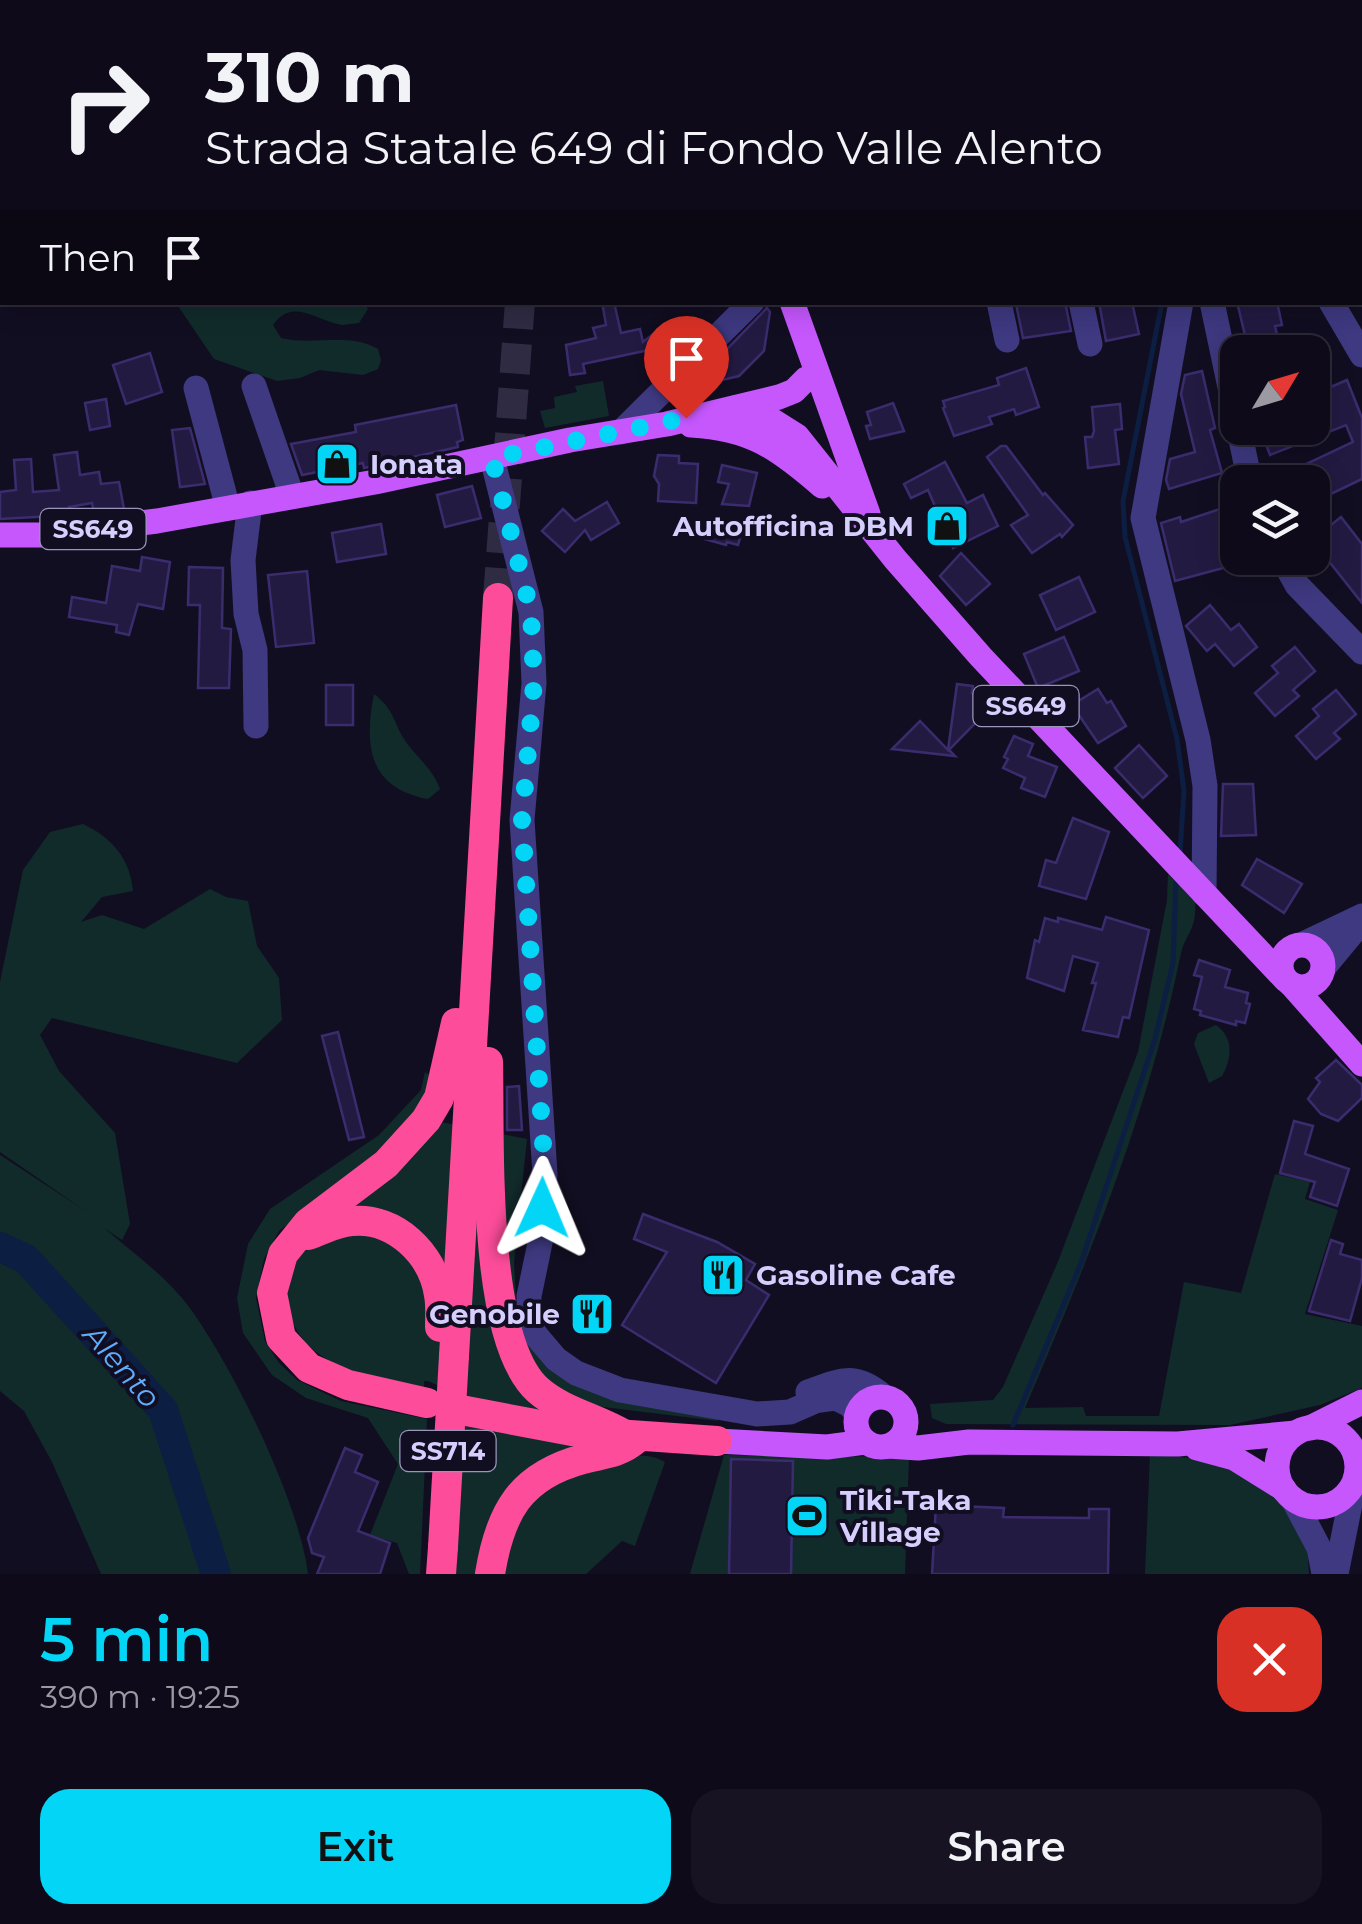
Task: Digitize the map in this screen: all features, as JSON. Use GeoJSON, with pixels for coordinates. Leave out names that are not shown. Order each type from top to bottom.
{"type":"FeatureCollection","features":[{"type":"Feature","properties":{"kind":"highway","name":"SS714"},"geometry":{"type":"LineString","coordinates":[[441,1574],[498,598]]}},
{"type":"Feature","properties":{"kind":"highway"},"geometry":{"type":"LineString","coordinates":[[427,1403],[325,1377],[309,1368],[288,1348],[277,1326],[274,1279],[283,1254],[308,1222],[368,1178],[426,1120],[439,1098],[462,984],[478,949]]}},
{"type":"Feature","properties":{"kind":"highway"},"geometry":{"type":"LineString","coordinates":[[478,949],[489,983],[494,1254],[507,1337],[523,1372],[539,1391],[555,1403],[633,1436]]}},
{"type":"Feature","properties":{"kind":"highway"},"geometry":{"type":"LineString","coordinates":[[300,1237],[332,1224],[363,1220],[394,1229],[407,1238],[434,1280],[439,1294],[440,1335],[454,1356]]}},
{"type":"Feature","properties":{"kind":"highway"},"geometry":{"type":"LineString","coordinates":[[461,1410],[550,1429],[717,1441]]}},
{"type":"Feature","properties":{"kind":"highway"},"geometry":{"type":"LineString","coordinates":[[490,1574],[502,1526],[519,1494],[529,1484],[556,1468],[624,1450],[633,1436]]}},
{"type":"Feature","properties":{"kind":"main road"},"geometry":{"type":"LineString","coordinates":[[793,305],[807,341],[814,382],[815,418],[797,436],[805,472]]}},
{"type":"Feature","properties":{"kind":"main road"},"geometry":{"type":"LineString","coordinates":[[734,408],[790,393],[814,382]]}},
{"type":"Feature","properties":{"kind":"main road"},"geometry":{"type":"LineString","coordinates":[[814,382],[875,532]]}},
{"type":"Feature","properties":{"kind":"main road","name":"SS649"},"geometry":{"type":"LineString","coordinates":[[0,535],[43,535],[157,521],[734,408],[770,419],[797,436],[980,657],[1356,1058]]}},
{"type":"Feature","properties":{"kind":"main road","name":"SS649"},"geometry":{"type":"LineString","coordinates":[[666,424],[732,429],[764,441],[875,532]]}},
{"type":"Feature","properties":{"kind":"main road","name":"SS649"},"geometry":{"type":"LineString","coordinates":[[764,441],[782,442],[797,436]]}},
{"type":"Feature","properties":{"kind":"main road","name":"SS649"},"geometry":{"type":"LineString","coordinates":[[1229,921],[1320,954],[1332,1015],[1356,1058]]}},
{"type":"Feature","properties":{"kind":"main road"},"geometry":{"type":"LineString","coordinates":[[1300,945],[1282,959],[1288,982],[1312,985],[1323,971]]}},
{"type":"Feature","properties":{"kind":"main road"},"geometry":{"type":"LineString","coordinates":[[1288,1494],[1277,1464],[1287,1441],[1362,1402]]}},
{"type":"Feature","properties":{"kind":"main road"},"geometry":{"type":"LineString","coordinates":[[867,1431],[864,1403],[894,1404],[953,1443]]}},
{"type":"Feature","properties":{"kind":"main road"},"geometry":{"type":"LineString","coordinates":[[867,1431],[896,1443],[905,1429],[894,1404]]}},
{"type":"Feature","properties":{"kind":"main road"},"geometry":{"type":"LineString","coordinates":[[717,1441],[794,1443],[840,1432],[867,1431],[918,1448],[953,1443],[1178,1444],[1324,1428],[1347,1440],[1358,1467],[1338,1502],[1315,1507],[1234,1458],[1178,1444]]}},
{"type":"Feature","properties":{"kind":"street"},"geometry":{"type":"LineString","coordinates":[[620,432],[749,305]]}},
{"type":"Feature","properties":{"kind":"street"},"geometry":{"type":"LineString","coordinates":[[1000,305],[1007,340]]}},
{"type":"Feature","properties":{"kind":"street"},"geometry":{"type":"LineString","coordinates":[[1082,305],[1090,344]]}},
{"type":"Feature","properties":{"kind":"street"},"geometry":{"type":"LineString","coordinates":[[1180,305],[1143,518],[1198,740],[1205,786],[1197,887]]}},
{"type":"Feature","properties":{"kind":"street"},"geometry":{"type":"LineString","coordinates":[[1213,305],[1246,465]]}},
{"type":"Feature","properties":{"kind":"street"},"geometry":{"type":"LineString","coordinates":[[1334,305],[1360,345]]}},
{"type":"Feature","properties":{"kind":"street"},"geometry":{"type":"LineString","coordinates":[[254,386],[292,496]]}},
{"type":"Feature","properties":{"kind":"street"},"geometry":{"type":"LineString","coordinates":[[196,388],[239,505],[246,614],[256,661],[256,726]]}},
{"type":"Feature","properties":{"kind":"street"},"geometry":{"type":"LineString","coordinates":[[492,458],[531,612],[534,683],[522,820],[545,1174],[540,1243],[528,1296],[529,1315],[544,1347],[576,1373],[620,1390],[757,1414],[790,1412],[828,1397],[843,1400],[867,1431]]}},
{"type":"Feature","properties":{"kind":"street"},"geometry":{"type":"LineString","coordinates":[[1291,575],[1362,652]]}},
{"type":"Feature","properties":{"kind":"street"},"geometry":{"type":"LineString","coordinates":[[1300,945],[1362,918]]}},
{"type":"Feature","properties":{"kind":"street"},"geometry":{"type":"LineString","coordinates":[[1323,971],[1362,918]]}},
{"type":"Feature","properties":{"kind":"street"},"geometry":{"type":"LineString","coordinates":[[757,1414],[848,1379],[866,1383],[894,1404]]}},
{"type":"Feature","properties":{"kind":"street"},"geometry":{"type":"LineString","coordinates":[[1336,1574],[1358,1467]]}},
{"type":"Feature","properties":{"kind":"street"},"geometry":{"type":"LineString","coordinates":[[1288,1494],[1319,1548],[1324,1574]]}},
{"type":"Feature","properties":{"kind":"green space"},"geometry":{"type":"Polygon","coordinates":[[[177,305],[365,305],[368,309],[359,323],[342,325],[297,312],[281,317],[273,325],[281,338],[367,344],[378,349],[381,360],[378,369],[363,375],[319,370],[277,381],[214,359],[177,305]]]}},
{"type":"Feature","properties":{"kind":"green space"},"geometry":{"type":"Polygon","coordinates":[[[603,381],[609,416],[545,428],[540,411],[555,408],[554,397],[577,392],[575,386],[603,381]]]}},
{"type":"Feature","properties":{"kind":"green space"},"geometry":{"type":"Polygon","coordinates":[[[374,694],[437,782],[440,789],[428,799],[393,785],[375,761],[370,730],[374,694]]]}},
{"type":"Feature","properties":{"kind":"green space"},"geometry":{"type":"Polygon","coordinates":[[[83,824],[118,850],[133,891],[102,897],[81,922],[102,915],[144,929],[210,889],[248,901],[257,946],[279,978],[282,1020],[237,1063],[52,1018],[40,1035],[59,1071],[115,1133],[130,1224],[122,1240],[104,1228],[180,1296],[225,1364],[278,1473],[308,1574],[101,1574],[52,1462],[24,1411],[0,1391],[0,1155],[87,1212],[0,1152],[0,982],[23,870],[50,832],[83,824]]]}},
{"type":"Feature","properties":{"kind":"green space"},"geometry":{"type":"Polygon","coordinates":[[[1168,874],[1195,900],[1192,926],[1114,1187],[1025,1408],[1083,1407],[1086,1416],[1159,1416],[1184,1282],[1241,1293],[1275,1174],[1310,1182],[1305,1199],[1338,1210],[1305,1314],[1362,1326],[1362,1388],[1320,1405],[1230,1425],[946,1424],[932,1418],[930,1404],[993,1400],[1003,1387],[1057,1264],[1138,1052],[1167,900],[1168,874]]]}},
{"type":"Feature","properties":{"kind":"green space"},"geometry":{"type":"Polygon","coordinates":[[[1216,1025],[1226,1036],[1229,1055],[1222,1076],[1209,1083],[1194,1044],[1198,1033],[1216,1025]]]}},
{"type":"Feature","properties":{"kind":"green space"},"geometry":{"type":"Polygon","coordinates":[[[425,1072],[437,1080],[396,1142],[279,1231],[264,1259],[256,1298],[265,1341],[279,1363],[297,1380],[341,1401],[427,1419],[420,1574],[409,1574],[397,1543],[370,1535],[398,1464],[368,1418],[306,1398],[272,1375],[243,1333],[237,1298],[248,1244],[270,1209],[379,1135],[421,1090],[425,1072]]]}},
{"type":"Feature","properties":{"kind":"green space"},"geometry":{"type":"Polygon","coordinates":[[[441,1122],[527,1139],[514,1263],[517,1316],[550,1362],[718,1421],[579,1404],[561,1416],[462,1396],[428,1381],[424,1381],[424,1388],[361,1373],[324,1357],[308,1345],[296,1329],[286,1300],[286,1283],[294,1258],[312,1236],[406,1160],[441,1122]]]}},
{"type":"Feature","properties":{"kind":"green space"},"geometry":{"type":"Polygon","coordinates":[[[459,1425],[585,1447],[524,1499],[613,1460],[632,1456],[665,1462],[635,1546],[622,1541],[586,1574],[451,1574],[459,1425]]]}},
{"type":"Feature","properties":{"kind":"green space"},"geometry":{"type":"Polygon","coordinates":[[[1150,1454],[1218,1461],[1282,1501],[1307,1546],[1309,1574],[1145,1574],[1150,1454]]]}},
{"type":"Feature","properties":{"kind":"green space","name":"Tiki-Taka Village"},"geometry":{"type":"Polygon","coordinates":[[[724,1455],[909,1457],[905,1574],[690,1574],[724,1455]]]}},
{"type":"Feature","properties":{"kind":"building"},"geometry":{"type":"Polygon","coordinates":[[[603,305],[615,305],[621,333],[640,329],[643,342],[663,326],[673,339],[663,347],[583,364],[585,373],[570,375],[566,345],[596,338],[593,328],[606,325],[603,305]]]}},
{"type":"Feature","properties":{"kind":"building"},"geometry":{"type":"Polygon","coordinates":[[[1016,305],[1066,305],[1071,331],[1023,338],[1016,305]]]}},
{"type":"Feature","properties":{"kind":"building"},"geometry":{"type":"Polygon","coordinates":[[[1100,305],[1133,305],[1139,334],[1106,341],[1100,305]]]}},
{"type":"Feature","properties":{"kind":"building"},"geometry":{"type":"Polygon","coordinates":[[[1238,305],[1278,305],[1282,325],[1275,326],[1277,335],[1245,335],[1238,305]]]}},
{"type":"Feature","properties":{"kind":"building"},"geometry":{"type":"Polygon","coordinates":[[[767,308],[770,312],[764,351],[739,376],[701,385],[696,381],[767,308]]]}},
{"type":"Feature","properties":{"kind":"building"},"geometry":{"type":"Polygon","coordinates":[[[150,353],[162,392],[126,404],[113,365],[150,353]]]}},
{"type":"Feature","properties":{"kind":"building"},"geometry":{"type":"Polygon","coordinates":[[[1026,368],[1039,407],[1016,415],[1014,409],[989,417],[992,424],[954,436],[943,401],[999,385],[997,378],[1026,368]]]}},
{"type":"Feature","properties":{"kind":"building"},"geometry":{"type":"Polygon","coordinates":[[[1202,371],[1220,474],[1169,489],[1166,480],[1170,459],[1195,452],[1181,394],[1185,375],[1202,371]]]}},
{"type":"Feature","properties":{"kind":"building"},"geometry":{"type":"Polygon","coordinates":[[[1347,380],[1362,418],[1362,479],[1330,494],[1330,465],[1304,465],[1353,442],[1346,425],[1330,431],[1330,387],[1347,380]]]}},
{"type":"Feature","properties":{"kind":"building"},"geometry":{"type":"Polygon","coordinates":[[[106,399],[110,426],[90,430],[85,403],[106,399]]]}},
{"type":"Feature","properties":{"kind":"building"},"geometry":{"type":"Polygon","coordinates":[[[893,403],[904,431],[870,439],[867,412],[893,403]]]}},
{"type":"Feature","properties":{"kind":"building"},"geometry":{"type":"Polygon","coordinates":[[[1120,404],[1122,429],[1115,430],[1119,464],[1088,468],[1085,437],[1092,437],[1094,431],[1092,407],[1120,404]]]}},
{"type":"Feature","properties":{"kind":"building"},"geometry":{"type":"Polygon","coordinates":[[[456,405],[463,440],[457,442],[458,447],[364,468],[363,463],[302,475],[291,444],[356,432],[355,425],[456,405]]]}},
{"type":"Feature","properties":{"kind":"building"},"geometry":{"type":"Polygon","coordinates":[[[190,428],[205,484],[180,487],[172,430],[190,428]]]}},
{"type":"Feature","properties":{"kind":"building"},"geometry":{"type":"Polygon","coordinates":[[[1266,445],[1295,445],[1270,455],[1266,445]]]}},
{"type":"Feature","properties":{"kind":"building"},"geometry":{"type":"Polygon","coordinates":[[[1006,446],[1043,495],[1073,525],[1062,537],[1060,534],[1032,553],[1011,525],[1028,515],[987,457],[1006,446]]]}},
{"type":"Feature","properties":{"kind":"building"},"geometry":{"type":"Polygon","coordinates":[[[77,452],[80,475],[99,472],[101,484],[119,482],[124,509],[94,512],[92,503],[69,507],[70,515],[0,519],[0,492],[16,490],[14,460],[31,459],[33,492],[59,490],[54,455],[77,452]]]}},
{"type":"Feature","properties":{"kind":"building"},"geometry":{"type":"Polygon","coordinates":[[[658,455],[679,456],[679,463],[698,464],[696,503],[658,501],[659,484],[654,476],[658,455]]]}},
{"type":"Feature","properties":{"kind":"building"},"geometry":{"type":"Polygon","coordinates":[[[945,462],[967,503],[983,495],[998,526],[953,548],[928,490],[911,498],[904,484],[945,462]]]}},
{"type":"Feature","properties":{"kind":"building"},"geometry":{"type":"Polygon","coordinates":[[[722,465],[757,473],[749,506],[722,504],[729,484],[718,482],[722,465]]]}},
{"type":"Feature","properties":{"kind":"building"},"geometry":{"type":"Polygon","coordinates":[[[472,486],[481,518],[445,527],[437,495],[472,486]]]}},
{"type":"Feature","properties":{"kind":"building"},"geometry":{"type":"Polygon","coordinates":[[[607,502],[619,523],[591,540],[585,530],[565,552],[542,531],[563,509],[575,521],[607,502]]]}},
{"type":"Feature","properties":{"kind":"building"},"geometry":{"type":"Polygon","coordinates":[[[1220,509],[1220,569],[1175,581],[1161,523],[1180,517],[1181,522],[1220,509]]]}},
{"type":"Feature","properties":{"kind":"building"},"geometry":{"type":"Polygon","coordinates":[[[1341,517],[1362,544],[1362,603],[1330,563],[1330,526],[1341,517]]]}},
{"type":"Feature","properties":{"kind":"building"},"geometry":{"type":"Polygon","coordinates":[[[745,521],[738,545],[705,539],[708,524],[745,521]]]}},
{"type":"Feature","properties":{"kind":"building"},"geometry":{"type":"Polygon","coordinates":[[[381,524],[386,554],[337,562],[332,533],[381,524]]]}},
{"type":"Feature","properties":{"kind":"building"},"geometry":{"type":"Polygon","coordinates":[[[961,553],[990,584],[966,605],[940,576],[961,553]]]}},
{"type":"Feature","properties":{"kind":"building"},"geometry":{"type":"Polygon","coordinates":[[[142,557],[170,562],[163,609],[138,604],[129,635],[116,632],[117,625],[69,617],[72,597],[106,603],[112,566],[140,571],[142,557]]]}},
{"type":"Feature","properties":{"kind":"building"},"geometry":{"type":"Polygon","coordinates":[[[189,567],[223,568],[222,628],[231,629],[229,688],[198,688],[200,605],[188,605],[189,567]]]}},
{"type":"Feature","properties":{"kind":"building"},"geometry":{"type":"Polygon","coordinates":[[[307,571],[314,643],[276,647],[268,575],[307,571]]]}},
{"type":"Feature","properties":{"kind":"building"},"geometry":{"type":"Polygon","coordinates":[[[1079,577],[1095,612],[1056,630],[1040,595],[1079,577]]]}},
{"type":"Feature","properties":{"kind":"building"},"geometry":{"type":"Polygon","coordinates":[[[1210,605],[1231,630],[1239,624],[1257,647],[1234,666],[1215,644],[1207,651],[1186,626],[1210,605]]]}},
{"type":"Feature","properties":{"kind":"building"},"geometry":{"type":"Polygon","coordinates":[[[1064,637],[1079,671],[1038,688],[1024,654],[1064,637]]]}},
{"type":"Feature","properties":{"kind":"building"},"geometry":{"type":"Polygon","coordinates":[[[1295,647],[1315,671],[1293,690],[1299,696],[1275,716],[1255,693],[1278,673],[1272,666],[1295,647]]]}},
{"type":"Feature","properties":{"kind":"building"},"geometry":{"type":"Polygon","coordinates":[[[957,684],[973,686],[972,693],[988,695],[986,712],[949,750],[955,756],[892,749],[920,721],[948,750],[957,684]]]}},
{"type":"Feature","properties":{"kind":"building"},"geometry":{"type":"Polygon","coordinates":[[[326,685],[353,685],[353,725],[326,725],[326,685]]]}},
{"type":"Feature","properties":{"kind":"building"},"geometry":{"type":"Polygon","coordinates":[[[1098,689],[1107,703],[1111,701],[1126,726],[1098,743],[1072,705],[1098,689]]]}},
{"type":"Feature","properties":{"kind":"building"},"geometry":{"type":"Polygon","coordinates":[[[1336,690],[1356,714],[1334,733],[1340,739],[1316,759],[1296,736],[1319,716],[1313,709],[1336,690]]]}},
{"type":"Feature","properties":{"kind":"building"},"geometry":{"type":"Polygon","coordinates":[[[1014,736],[1033,744],[1028,756],[1057,767],[1045,797],[1021,788],[1025,778],[1003,768],[1014,736]]]}},
{"type":"Feature","properties":{"kind":"building"},"geometry":{"type":"Polygon","coordinates":[[[1139,745],[1167,776],[1143,798],[1115,768],[1139,745]]]}},
{"type":"Feature","properties":{"kind":"building"},"geometry":{"type":"Polygon","coordinates":[[[1223,784],[1253,784],[1256,835],[1221,836],[1223,784]]]}},
{"type":"Feature","properties":{"kind":"building"},"geometry":{"type":"Polygon","coordinates":[[[1073,818],[1109,832],[1086,899],[1039,886],[1046,860],[1056,863],[1073,818]]]}},
{"type":"Feature","properties":{"kind":"building"},"geometry":{"type":"Polygon","coordinates":[[[1257,859],[1302,884],[1284,913],[1242,885],[1257,859]]]}},
{"type":"Feature","properties":{"kind":"building"},"geometry":{"type":"Polygon","coordinates":[[[1106,917],[1149,930],[1129,1018],[1123,1017],[1118,1037],[1083,1030],[1098,963],[1073,956],[1064,991],[1027,978],[1035,940],[1039,942],[1045,918],[1102,930],[1106,917]]]}},
{"type":"Feature","properties":{"kind":"building"},"geometry":{"type":"Polygon","coordinates":[[[1199,960],[1230,970],[1225,987],[1248,993],[1246,1003],[1250,1004],[1245,1023],[1236,1021],[1236,1025],[1200,1015],[1201,1011],[1194,1009],[1202,977],[1194,975],[1199,960]]]}},
{"type":"Feature","properties":{"kind":"building"},"geometry":{"type":"Polygon","coordinates":[[[338,1032],[364,1137],[349,1140],[322,1036],[338,1032]]]}},
{"type":"Feature","properties":{"kind":"building"},"geometry":{"type":"Polygon","coordinates":[[[1336,1060],[1362,1085],[1362,1098],[1338,1121],[1321,1114],[1308,1099],[1320,1082],[1316,1078],[1336,1060]]]}},
{"type":"Feature","properties":{"kind":"building"},"geometry":{"type":"Polygon","coordinates":[[[519,1086],[522,1130],[507,1130],[507,1087],[519,1086]]]}},
{"type":"Feature","properties":{"kind":"building"},"geometry":{"type":"Polygon","coordinates":[[[1294,1121],[1313,1126],[1305,1154],[1349,1169],[1337,1206],[1310,1197],[1315,1182],[1280,1173],[1294,1121]]]}},
{"type":"Feature","properties":{"kind":"building"},"geometry":{"type":"Polygon","coordinates":[[[643,1214],[717,1242],[755,1264],[746,1280],[769,1295],[716,1383],[622,1325],[667,1252],[634,1239],[643,1214]]]}},
{"type":"Feature","properties":{"kind":"building"},"geometry":{"type":"Polygon","coordinates":[[[1331,1240],[1343,1244],[1340,1254],[1362,1260],[1362,1278],[1350,1321],[1309,1311],[1331,1240]]]}},
{"type":"Feature","properties":{"kind":"building"},"geometry":{"type":"Polygon","coordinates":[[[345,1448],[362,1455],[355,1472],[378,1482],[358,1531],[390,1543],[380,1574],[317,1574],[324,1557],[312,1553],[308,1538],[345,1448]]]}},
{"type":"Feature","properties":{"kind":"building"},"geometry":{"type":"Polygon","coordinates":[[[731,1459],[793,1461],[791,1574],[729,1574],[731,1459]]]}},
{"type":"Feature","properties":{"kind":"building"},"geometry":{"type":"Polygon","coordinates":[[[936,1505],[1004,1508],[1003,1517],[1089,1518],[1089,1509],[1109,1509],[1108,1574],[932,1574],[936,1505]]]}},
{"type":"Feature","properties":{"kind":"waterway"},"geometry":{"type":"LineString","coordinates":[[1161,305],[1123,501],[1125,537],[1177,739],[1184,791],[1180,853]]}},
{"type":"Feature","properties":{"kind":"waterway"},"geometry":{"type":"LineString","coordinates":[[1013,1425],[1081,1263],[1155,1039],[1173,963],[1176,879]]}},
{"type":"Feature","properties":{"kind":"waterway","name":"Alento"},"geometry":{"type":"LineString","coordinates":[[0,1247],[26,1259],[163,1410],[216,1574]]}},
{"type":"Feature","properties":{"kind":"tunnel"},"geometry":{"type":"LineString","coordinates":[[498,598],[520,305]]}},
{"type":"Feature","properties":{"kind":"place","name":"Ionata"},"geometry":{"type":"Point","coordinates":[337,464]}},
{"type":"Feature","properties":{"kind":"place","name":"Autofficina DBM"},"geometry":{"type":"Point","coordinates":[947,526]}},
{"type":"Feature","properties":{"kind":"place","name":"Gasoline Cafe"},"geometry":{"type":"Point","coordinates":[723,1275]}},
{"type":"Feature","properties":{"kind":"place","name":"Genobile"},"geometry":{"type":"Point","coordinates":[592,1314]}},
{"type":"Feature","properties":{"kind":"place","name":"Tiki-Taka Village"},"geometry":{"type":"Point","coordinates":[807,1516]}},
{"type":"Feature","properties":{"kind":"route"},"geometry":{"type":"LineString","coordinates":[[542,1208],[545,1174],[522,820],[534,683],[531,612],[492,458],[686,418]]}}]}
